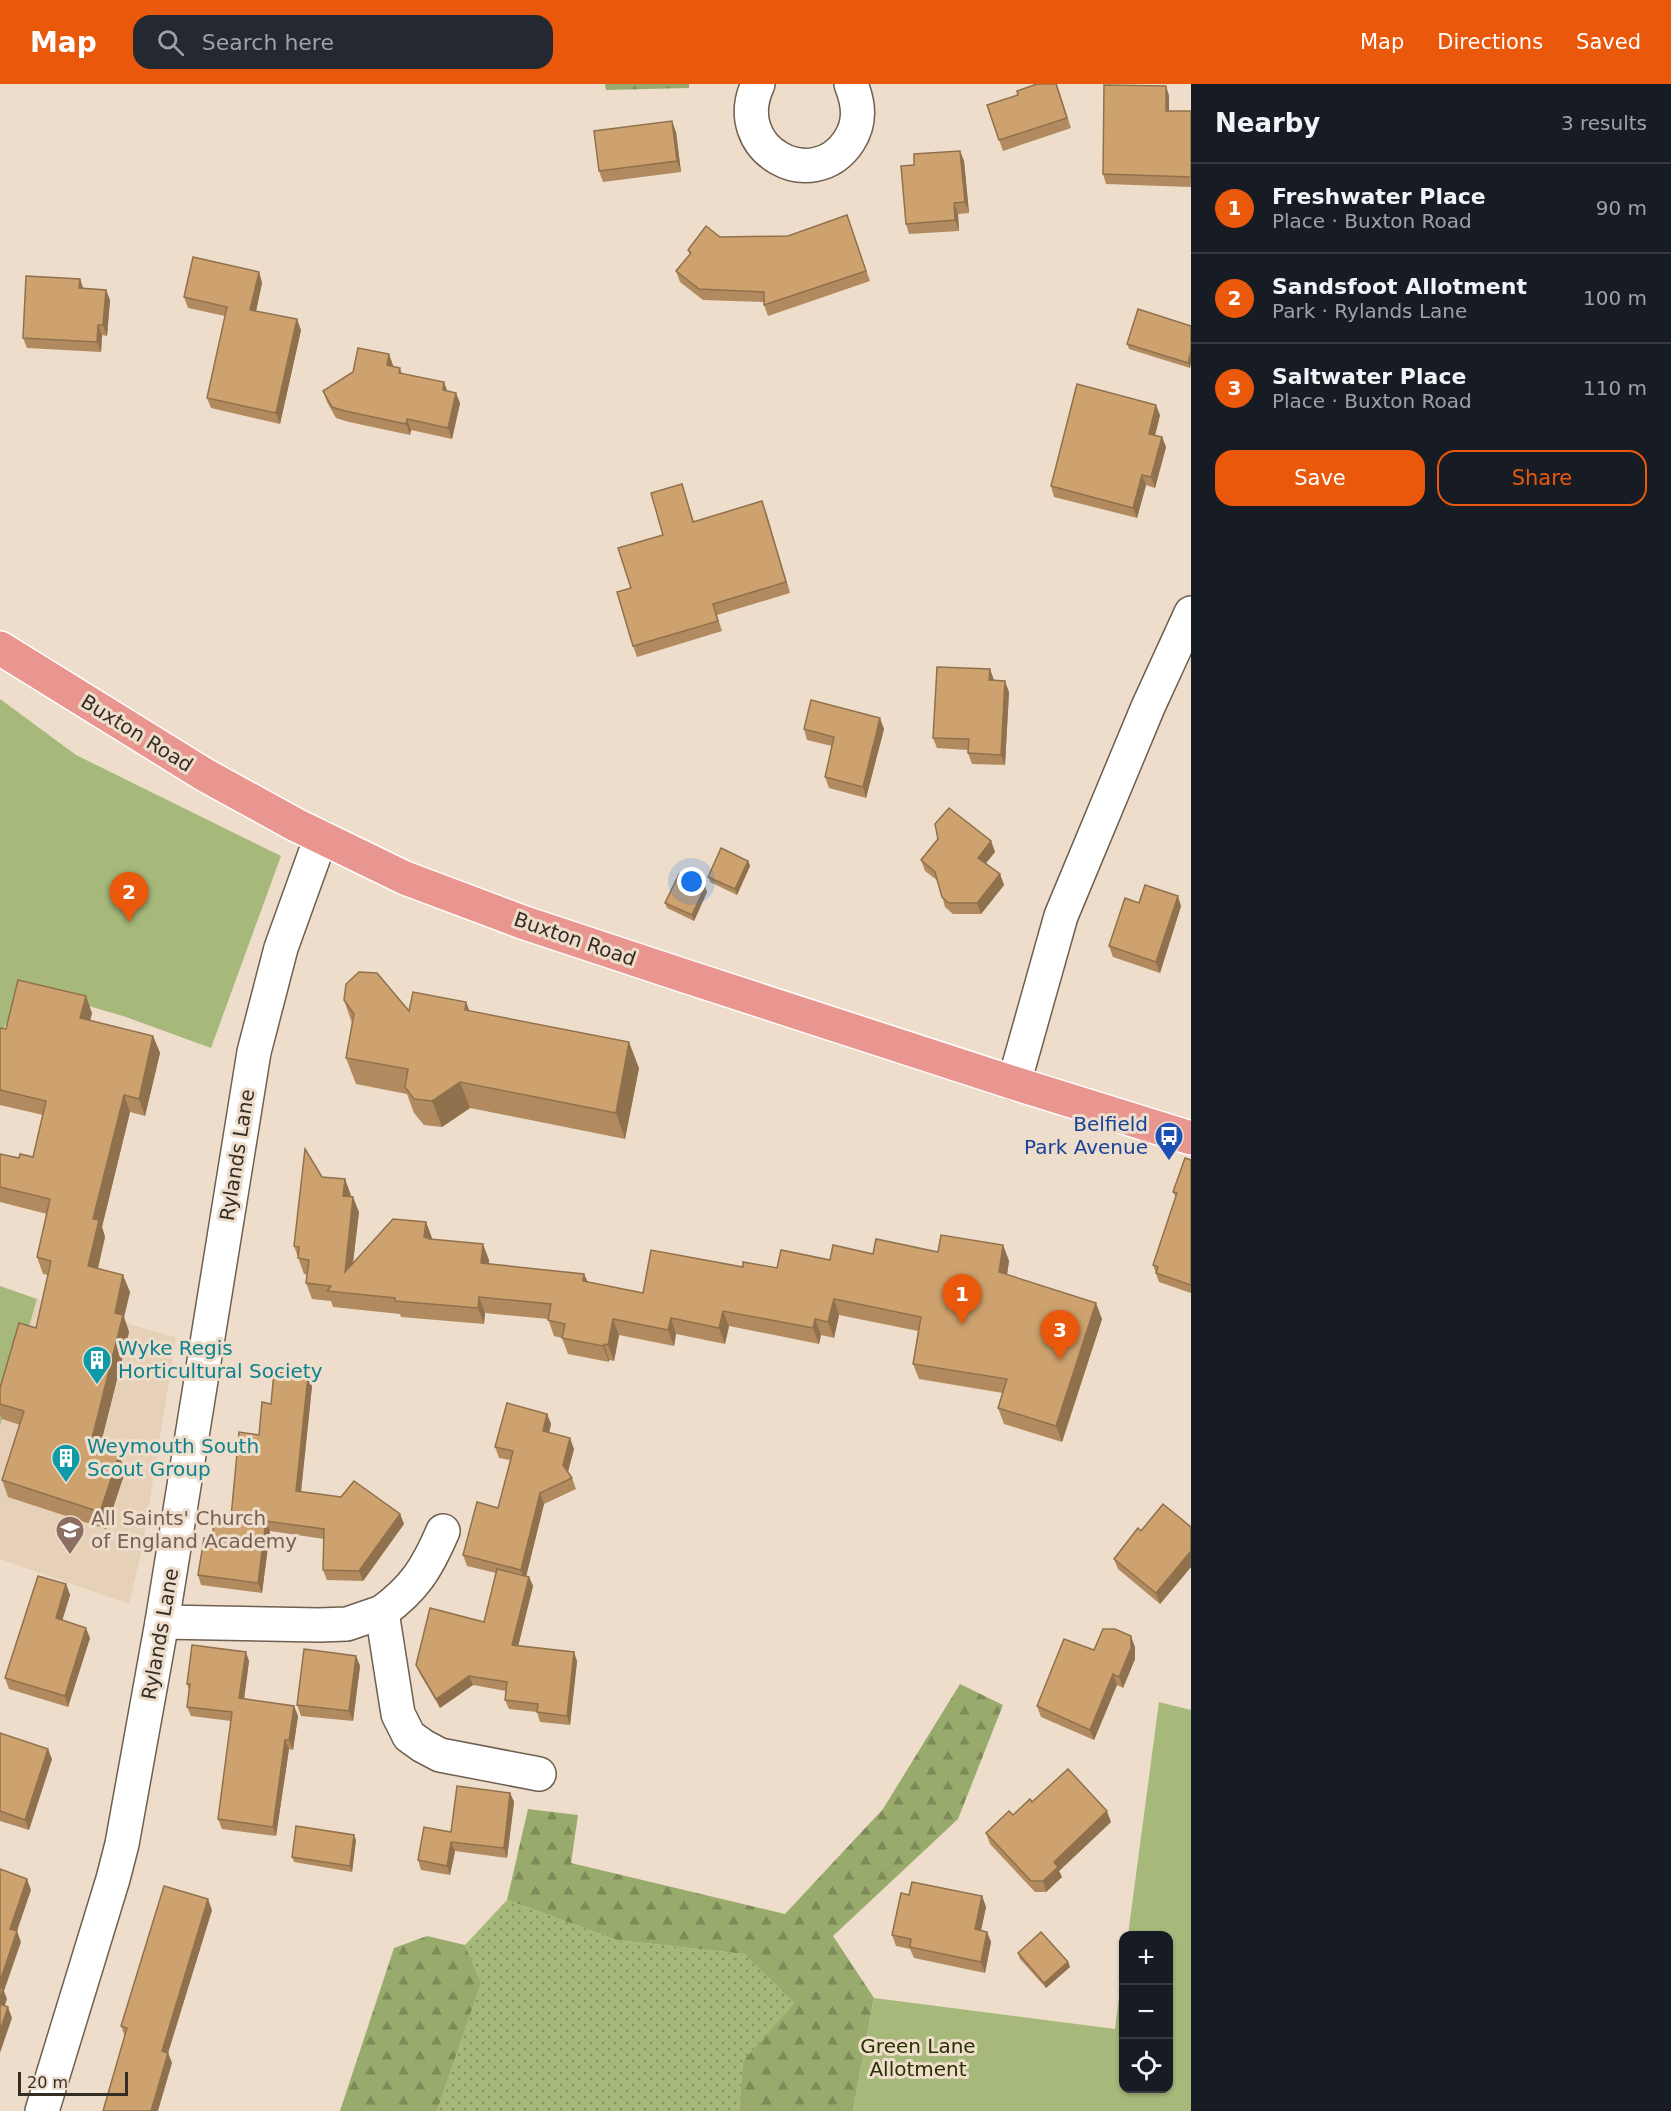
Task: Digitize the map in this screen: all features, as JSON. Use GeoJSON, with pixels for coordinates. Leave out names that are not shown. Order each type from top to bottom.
{"type":"FeatureCollection","features":[{"type":"Feature","properties":{"kind":"highway","name":"Buxton Road"},"geometry":{"type":"LineString","coordinates":[[0,648],[205,775],[321,837],[405,878],[522,922],[1014,1083],[1191,1138]]}},
{"type":"Feature","properties":{"kind":"street"},"geometry":{"type":"LineString","coordinates":[[758,84],[752,97],[750,115],[755,132],[764,148],[778,158],[795,165],[813,165],[830,159],[844,148],[854,134],[859,116],[857,99],[851,84]]}},
{"type":"Feature","properties":{"kind":"street"},"geometry":{"type":"LineString","coordinates":[[1014,1083],[1060,916],[1148,707],[1191,613]]}},
{"type":"Feature","properties":{"kind":"street","name":"Rylands Lane"},"geometry":{"type":"LineString","coordinates":[[42,2111],[116,1868],[162,1622],[254,1052],[281,948],[321,837]]}},
{"type":"Feature","properties":{"kind":"street"},"geometry":{"type":"LineString","coordinates":[[162,1622],[347,1624],[382,1612],[398,1600],[429,1564],[443,1531]]}},
{"type":"Feature","properties":{"kind":"street"},"geometry":{"type":"LineString","coordinates":[[382,1612],[398,1713],[409,1736],[440,1755],[540,1774]]}},
{"type":"Feature","properties":{"kind":"shaded area"},"geometry":{"type":"Polygon","coordinates":[[[37,1299],[176,1337],[142,1550],[129,1604],[0,1559],[0,1426],[37,1299]]]}},
{"type":"Feature","properties":{"kind":"green space"},"geometry":{"type":"Polygon","coordinates":[[[605,84],[689,84],[689,88],[606,90],[605,84]]]}},
{"type":"Feature","properties":{"kind":"green space"},"geometry":{"type":"Polygon","coordinates":[[[0,699],[76,755],[281,856],[211,1048],[126,1017],[25,987],[0,1036],[0,699]]]}},
{"type":"Feature","properties":{"kind":"green space"},"geometry":{"type":"Polygon","coordinates":[[[0,1286],[37,1299],[0,1426],[0,1286]]]}},
{"type":"Feature","properties":{"kind":"green space"},"geometry":{"type":"Polygon","coordinates":[[[960,1684],[1003,1705],[958,1819],[833,1936],[874,1998],[853,2111],[739,2111],[743,2061],[795,2003],[744,1954],[617,1940],[507,1900],[528,1809],[578,1815],[571,1863],[785,1914],[883,1809],[960,1684]]]}},
{"type":"Feature","properties":{"kind":"green space","name":"Green Lane Allotment"},"geometry":{"type":"Polygon","coordinates":[[[1159,1702],[1191,1710],[1191,2111],[853,2111],[874,1998],[1115,2029],[1119,1998],[1119,2093],[1173,2093],[1173,1931],[1129,1931],[1159,1702]]]}},
{"type":"Feature","properties":{"kind":"green space"},"geometry":{"type":"Polygon","coordinates":[[[507,1900],[617,1940],[744,1954],[796,2003],[743,2061],[739,2111],[437,2111],[481,1983],[465,1945],[507,1900]]]}},
{"type":"Feature","properties":{"kind":"green space"},"geometry":{"type":"Polygon","coordinates":[[[427,1936],[465,1945],[481,1983],[437,2111],[340,2111],[394,1948],[427,1936]]]}},
{"type":"Feature","properties":{"kind":"building"},"geometry":{"type":"Polygon","coordinates":[[[1037,84],[1056,84],[1067,118],[999,140],[987,105],[1018,95],[1017,91],[1037,84]]]}},
{"type":"Feature","properties":{"kind":"building"},"geometry":{"type":"Polygon","coordinates":[[[1104,85],[1166,86],[1166,111],[1191,111],[1191,177],[1103,174],[1104,85]]]}},
{"type":"Feature","properties":{"kind":"building"},"geometry":{"type":"Polygon","coordinates":[[[672,121],[677,161],[599,171],[594,131],[672,121]]]}},
{"type":"Feature","properties":{"kind":"building"},"geometry":{"type":"Polygon","coordinates":[[[960,151],[965,202],[954,203],[955,220],[906,224],[901,166],[914,165],[914,154],[960,151]]]}},
{"type":"Feature","properties":{"kind":"building"},"geometry":{"type":"Polygon","coordinates":[[[847,215],[866,271],[764,305],[764,292],[699,289],[676,271],[691,253],[688,250],[706,226],[720,237],[788,236],[847,215]]]}},
{"type":"Feature","properties":{"kind":"building"},"geometry":{"type":"Polygon","coordinates":[[[193,257],[259,272],[250,310],[297,319],[276,413],[207,398],[227,307],[184,297],[193,257]]]}},
{"type":"Feature","properties":{"kind":"building"},"geometry":{"type":"Polygon","coordinates":[[[26,276],[80,279],[79,288],[106,290],[103,325],[98,325],[97,342],[23,338],[26,276]]]}},
{"type":"Feature","properties":{"kind":"building"},"geometry":{"type":"Polygon","coordinates":[[[1138,309],[1191,326],[1191,352],[1188,363],[1127,344],[1138,309]]]}},
{"type":"Feature","properties":{"kind":"building"},"geometry":{"type":"Polygon","coordinates":[[[358,348],[389,354],[387,365],[400,368],[399,373],[444,382],[443,390],[456,393],[448,428],[407,419],[406,424],[332,407],[323,391],[353,372],[358,348]]]}},
{"type":"Feature","properties":{"kind":"building"},"geometry":{"type":"Polygon","coordinates":[[[1077,384],[1156,405],[1149,434],[1162,437],[1151,477],[1142,475],[1133,508],[1051,486],[1077,384]]]}},
{"type":"Feature","properties":{"kind":"building"},"geometry":{"type":"Polygon","coordinates":[[[682,484],[693,522],[762,501],[786,582],[713,604],[718,621],[633,646],[617,592],[631,588],[618,548],[663,535],[651,493],[682,484]]]}},
{"type":"Feature","properties":{"kind":"building"},"geometry":{"type":"Polygon","coordinates":[[[937,667],[990,669],[989,680],[1005,681],[1001,755],[968,753],[969,739],[933,738],[937,667]]]}},
{"type":"Feature","properties":{"kind":"building"},"geometry":{"type":"Polygon","coordinates":[[[811,700],[880,718],[863,787],[825,777],[834,737],[804,729],[811,700]]]}},
{"type":"Feature","properties":{"kind":"building"},"geometry":{"type":"Polygon","coordinates":[[[949,808],[991,841],[978,858],[1000,874],[977,903],[949,903],[942,897],[935,872],[921,860],[938,839],[935,824],[949,808]]]}},
{"type":"Feature","properties":{"kind":"building"},"geometry":{"type":"Polygon","coordinates":[[[721,848],[748,861],[735,889],[708,877],[721,848]]]}},
{"type":"Feature","properties":{"kind":"building"},"geometry":{"type":"Polygon","coordinates":[[[679,874],[705,887],[692,915],[665,903],[679,874]]]}},
{"type":"Feature","properties":{"kind":"building"},"geometry":{"type":"Polygon","coordinates":[[[1145,885],[1178,896],[1156,962],[1109,946],[1125,898],[1139,903],[1145,885]]]}},
{"type":"Feature","properties":{"kind":"building"},"geometry":{"type":"Polygon","coordinates":[[[359,972],[377,973],[409,1011],[413,992],[466,1002],[465,1010],[629,1042],[616,1113],[460,1082],[432,1101],[414,1099],[405,1087],[408,1069],[346,1058],[354,1014],[344,1000],[346,984],[359,972]]]}},
{"type":"Feature","properties":{"kind":"building"},"geometry":{"type":"Polygon","coordinates":[[[18,980],[86,996],[80,1018],[153,1036],[139,1099],[124,1095],[93,1219],[99,1220],[88,1266],[123,1275],[115,1313],[123,1315],[90,1446],[119,1455],[100,1512],[2,1480],[24,1411],[0,1404],[0,1388],[19,1323],[36,1328],[51,1261],[37,1257],[50,1199],[0,1187],[0,1154],[19,1158],[20,1154],[33,1157],[46,1101],[0,1090],[0,1028],[6,1029],[18,980]]]}},
{"type":"Feature","properties":{"kind":"building"},"geometry":{"type":"Polygon","coordinates":[[[305,1149],[322,1177],[345,1179],[343,1196],[353,1197],[345,1272],[393,1219],[426,1222],[424,1237],[430,1239],[483,1244],[481,1263],[584,1274],[583,1281],[643,1293],[651,1250],[743,1267],[743,1262],[777,1268],[781,1250],[830,1260],[833,1245],[873,1254],[876,1239],[938,1252],[941,1235],[1003,1245],[999,1272],[1096,1303],[1056,1426],[998,1408],[1007,1379],[913,1364],[921,1317],[834,1299],[828,1322],[815,1319],[813,1328],[723,1311],[719,1328],[671,1318],[668,1330],[613,1319],[608,1345],[603,1346],[562,1338],[565,1324],[548,1320],[551,1304],[479,1297],[478,1308],[395,1301],[395,1298],[327,1291],[331,1286],[306,1283],[309,1260],[298,1258],[299,1247],[294,1246],[305,1149]]]}},
{"type":"Feature","properties":{"kind":"building"},"geometry":{"type":"Polygon","coordinates":[[[1185,1158],[1191,1160],[1191,1285],[1156,1273],[1158,1267],[1153,1265],[1177,1193],[1173,1192],[1185,1158]]]}},
{"type":"Feature","properties":{"kind":"building"},"geometry":{"type":"Polygon","coordinates":[[[274,1372],[308,1376],[296,1491],[341,1497],[354,1481],[400,1514],[359,1571],[323,1570],[324,1529],[266,1521],[258,1583],[198,1575],[204,1538],[212,1539],[215,1515],[231,1517],[239,1432],[259,1435],[262,1402],[271,1404],[274,1372]]]}},
{"type":"Feature","properties":{"kind":"building"},"geometry":{"type":"Polygon","coordinates":[[[507,1403],[547,1414],[543,1431],[570,1438],[563,1465],[572,1478],[540,1493],[521,1570],[463,1555],[477,1502],[498,1508],[513,1451],[495,1447],[507,1403]]]}},
{"type":"Feature","properties":{"kind":"building"},"geometry":{"type":"Polygon","coordinates":[[[1163,1504],[1191,1527],[1191,1551],[1156,1593],[1114,1559],[1138,1528],[1141,1531],[1163,1504]]]}},
{"type":"Feature","properties":{"kind":"building"},"geometry":{"type":"Polygon","coordinates":[[[497,1569],[529,1577],[512,1645],[574,1652],[567,1716],[537,1712],[538,1704],[505,1700],[507,1682],[469,1676],[436,1699],[416,1665],[430,1608],[484,1622],[497,1569]]]}},
{"type":"Feature","properties":{"kind":"building"},"geometry":{"type":"Polygon","coordinates":[[[38,1576],[66,1584],[56,1618],[86,1628],[65,1696],[5,1678],[38,1576]]]}},
{"type":"Feature","properties":{"kind":"building"},"geometry":{"type":"Polygon","coordinates":[[[1103,1629],[1115,1629],[1131,1636],[1131,1648],[1119,1677],[1113,1674],[1090,1730],[1037,1706],[1064,1639],[1094,1650],[1103,1629]]]}},
{"type":"Feature","properties":{"kind":"building"},"geometry":{"type":"Polygon","coordinates":[[[192,1645],[246,1652],[239,1698],[294,1706],[289,1740],[285,1740],[273,1827],[218,1819],[232,1712],[187,1707],[190,1684],[187,1684],[192,1645]]]}},
{"type":"Feature","properties":{"kind":"building"},"geometry":{"type":"Polygon","coordinates":[[[304,1649],[356,1656],[349,1711],[297,1705],[304,1649]]]}},
{"type":"Feature","properties":{"kind":"building"},"geometry":{"type":"Polygon","coordinates":[[[0,1733],[48,1749],[25,1820],[0,1811],[0,1733]]]}},
{"type":"Feature","properties":{"kind":"building"},"geometry":{"type":"Polygon","coordinates":[[[1068,1769],[1107,1811],[1054,1862],[1058,1867],[1043,1881],[1031,1881],[986,1833],[1009,1811],[1013,1815],[1030,1799],[1032,1802],[1068,1769]]]}},
{"type":"Feature","properties":{"kind":"building"},"geometry":{"type":"Polygon","coordinates":[[[457,1786],[510,1793],[504,1848],[451,1842],[447,1866],[418,1860],[424,1827],[451,1832],[457,1786]]]}},
{"type":"Feature","properties":{"kind":"building"},"geometry":{"type":"Polygon","coordinates":[[[296,1826],[354,1835],[350,1866],[292,1857],[296,1826]]]}},
{"type":"Feature","properties":{"kind":"building"},"geometry":{"type":"Polygon","coordinates":[[[0,1869],[27,1879],[10,1929],[17,1931],[0,1981],[0,1869]]]}},
{"type":"Feature","properties":{"kind":"building"},"geometry":{"type":"Polygon","coordinates":[[[912,1882],[982,1896],[975,1929],[987,1932],[981,1962],[910,1947],[911,1939],[892,1935],[901,1893],[909,1895],[912,1882]]]}},
{"type":"Feature","properties":{"kind":"building"},"geometry":{"type":"Polygon","coordinates":[[[164,1886],[208,1899],[162,2051],[168,2053],[151,2111],[103,2111],[127,2028],[121,2026],[164,1886]]]}},
{"type":"Feature","properties":{"kind":"building"},"geometry":{"type":"Polygon","coordinates":[[[1041,1932],[1068,1962],[1044,1983],[1018,1953],[1041,1932]]]}},
{"type":"Feature","properties":{"kind":"building"},"geometry":{"type":"Polygon","coordinates":[[[0,2004],[8,2007],[0,2031],[0,2004]]]}},
{"type":"Feature","properties":{"kind":"place","name":"Sandsfoot Allotment"},"geometry":{"type":"Point","coordinates":[129,922]}},
{"type":"Feature","properties":{"kind":"place","name":"Belfield Park Avenue"},"geometry":{"type":"Point","coordinates":[1169,1162]}},
{"type":"Feature","properties":{"kind":"place","name":"Freshwater Place"},"geometry":{"type":"Point","coordinates":[962,1324]}},
{"type":"Feature","properties":{"kind":"place","name":"Saltwater Place"},"geometry":{"type":"Point","coordinates":[1060,1360]}},
{"type":"Feature","properties":{"kind":"place","name":"Wyke Regis Horticultural Society"},"geometry":{"type":"Point","coordinates":[97,1386]}},
{"type":"Feature","properties":{"kind":"place","name":"Weymouth South Scout Group"},"geometry":{"type":"Point","coordinates":[66,1484]}},
{"type":"Feature","properties":{"kind":"place","name":"All Saints' Church of England Academy"},"geometry":{"type":"Point","coordinates":[70,1556]}}]}
